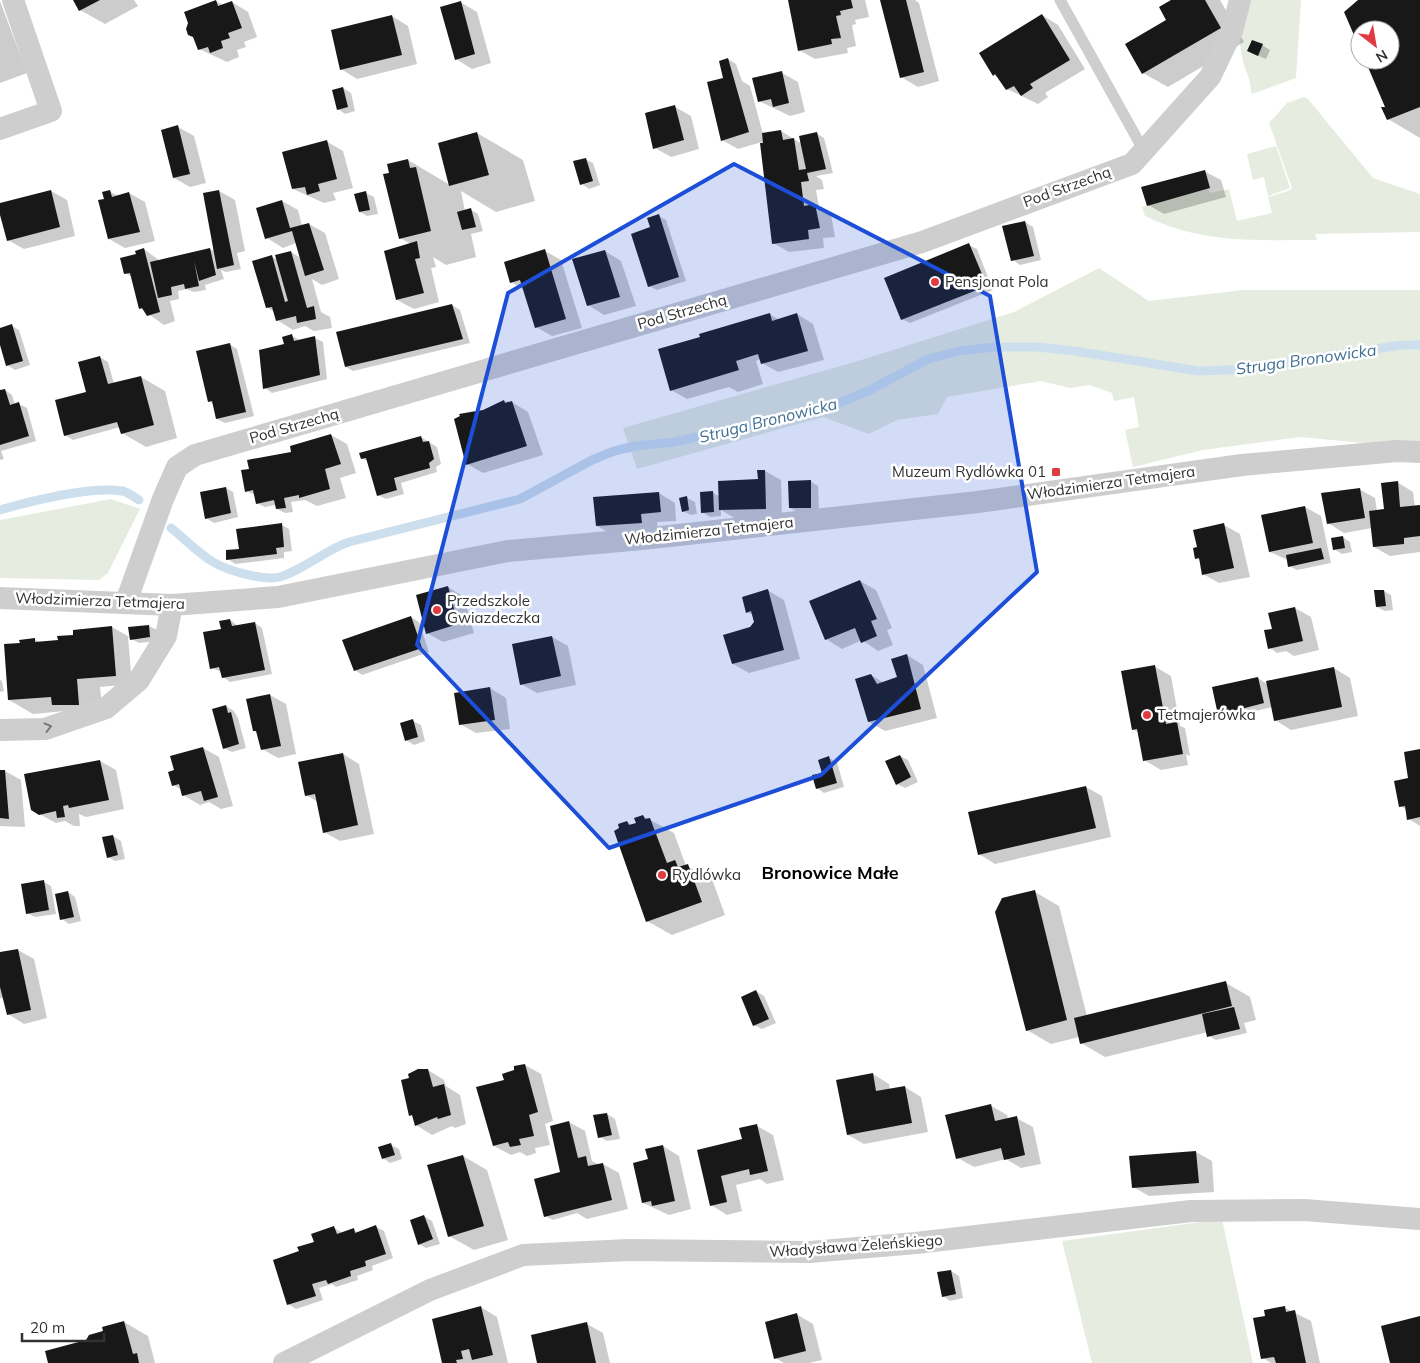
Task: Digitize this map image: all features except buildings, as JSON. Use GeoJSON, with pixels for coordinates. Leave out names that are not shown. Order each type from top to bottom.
{"type":"FeatureCollection","features":[{"type":"Feature","properties":{"kind":"street"},"geometry":{"type":"LineString","coordinates":[[0,129],[51,112],[13,0]]}},
{"type":"Feature","properties":{"kind":"street","name":"Pod Strzechą"},"geometry":{"type":"LineString","coordinates":[[126,602],[160,507],[177,467],[195,455],[922,242],[1132,164],[1210,77],[1232,31],[1240,0]]}},
{"type":"Feature","properties":{"kind":"street","name":"Włodzimierza Tetmajera"},"geometry":{"type":"LineString","coordinates":[[0,598],[172,605],[278,597],[508,551],[642,539],[978,502],[1242,465],[1397,451],[1420,452]]}},
{"type":"Feature","properties":{"kind":"street"},"geometry":{"type":"LineString","coordinates":[[0,730],[45,729],[106,708],[140,680],[166,636],[172,605]]}},
{"type":"Feature","properties":{"kind":"street","name":"Władysława Żeleńskiego"},"geometry":{"type":"LineString","coordinates":[[284,1363],[430,1290],[523,1255],[629,1250],[810,1252],[916,1243],[1191,1211],[1304,1210],[1420,1219]]}},
{"type":"Feature","properties":{"kind":"lane"},"geometry":{"type":"LineString","coordinates":[[1060,0],[1144,151]]}},
{"type":"Feature","properties":{"kind":"highlighted area"},"geometry":{"type":"Polygon","coordinates":[[[734,164],[990,296],[1037,572],[821,775],[609,848],[417,645],[508,293],[734,164]]]}},
{"type":"Feature","properties":{"kind":"shaded area"},"geometry":{"type":"Polygon","coordinates":[[[1250,0],[1301,0],[1296,78],[1252,94],[1240,48],[1241,31],[1250,0]]]}},
{"type":"Feature","properties":{"kind":"shaded area"},"geometry":{"type":"Polygon","coordinates":[[[1304,97],[1308,99],[1373,178],[1420,194],[1420,232],[1315,234],[1317,240],[1250,240],[1187,232],[1145,216],[1142,207],[1208,189],[1210,193],[1229,189],[1237,221],[1272,213],[1268,197],[1292,188],[1269,123],[1287,103],[1304,97]]]}},
{"type":"Feature","properties":{"kind":"shaded area"},"geometry":{"type":"Polygon","coordinates":[[[1276,146],[1290,188],[1268,196],[1264,177],[1253,180],[1247,154],[1276,146]]]}},
{"type":"Feature","properties":{"kind":"shaded area"},"geometry":{"type":"Polygon","coordinates":[[[1099,268],[1149,301],[1243,290],[1420,290],[1420,442],[1373,444],[1300,437],[1203,450],[1133,467],[1125,430],[1139,427],[1134,397],[1114,401],[1112,393],[1090,385],[1070,388],[1041,381],[947,397],[938,414],[897,420],[869,434],[823,417],[637,469],[623,428],[858,361],[1014,312],[1099,268]]]}},
{"type":"Feature","properties":{"kind":"shaded area"},"geometry":{"type":"Polygon","coordinates":[[[111,499],[140,509],[108,573],[99,580],[0,578],[0,520],[111,499]]]}},
{"type":"Feature","properties":{"kind":"shaded area"},"geometry":{"type":"Polygon","coordinates":[[[1222,1219],[1253,1363],[1092,1363],[1062,1241],[1222,1219]]]}},
{"type":"Feature","properties":{"kind":"waterway","name":"Struga Bronowicka"},"geometry":{"type":"LineString","coordinates":[[171,528],[213,562],[237,572],[265,578],[280,577],[349,542],[520,499],[592,460],[614,451],[635,446],[674,442],[825,409],[870,390],[928,359],[959,351],[995,347],[1038,347],[1075,351],[1198,371],[1257,369],[1288,362],[1402,345],[1420,345]]}},
{"type":"Feature","properties":{"kind":"waterway","name":"Struga Bronowicka"},"geometry":{"type":"LineString","coordinates":[[0,510],[78,492],[122,491],[129,493],[139,500]]}},
{"type":"Feature","properties":{"kind":"place","name":"Pensjonat Pola"},"geometry":{"type":"Point","coordinates":[935,282]}},
{"type":"Feature","properties":{"kind":"place","name":"Muzeum Rydlówka 01"},"geometry":{"type":"Point","coordinates":[1056,472]}},
{"type":"Feature","properties":{"kind":"place","name":"Przedszkole Gwiazdeczka"},"geometry":{"type":"Point","coordinates":[437,610]}},
{"type":"Feature","properties":{"kind":"place","name":"Tetmajerówka"},"geometry":{"type":"Point","coordinates":[1147,715]}},
{"type":"Feature","properties":{"kind":"place","name":"Rydlówka"},"geometry":{"type":"Point","coordinates":[662,875]}},
{"type":"Feature","properties":{"kind":"district","name":"Bronowice Małe"},"geometry":{"type":"Point","coordinates":[830,873]}}]}
